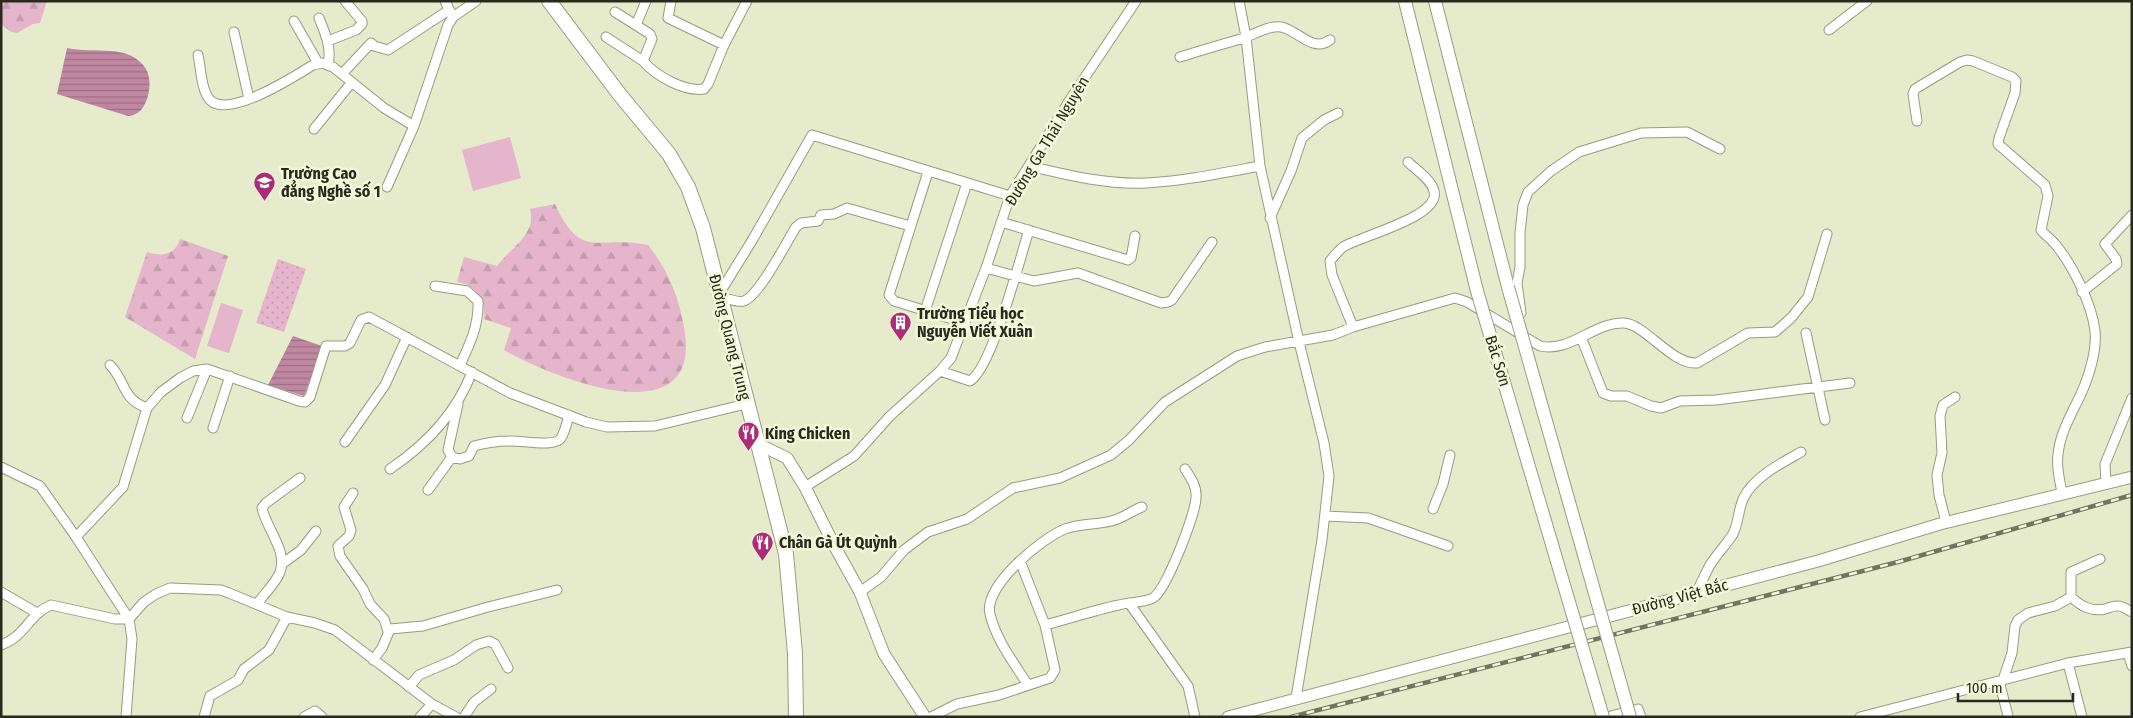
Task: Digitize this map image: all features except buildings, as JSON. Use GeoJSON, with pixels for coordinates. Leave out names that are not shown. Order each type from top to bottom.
{"type":"FeatureCollection","features":[{"type":"Feature","properties":{"kind":"main road","name":"Đường Quang Trung"},"geometry":{"type":"LineString","coordinates":[[549,1],[620,95],[669,154],[688,188],[703,228],[788,571],[795,653],[796,717]]}},
{"type":"Feature","properties":{"kind":"main road","name":"Bắc Sơn"},"geometry":{"type":"LineString","coordinates":[[1405,1],[1477,292],[1605,717]]}},
{"type":"Feature","properties":{"kind":"main road","name":"Bắc Sơn"},"geometry":{"type":"LineString","coordinates":[[1435,1],[1508,287],[1630,717]]}},
{"type":"Feature","properties":{"kind":"street"},"geometry":{"type":"LineString","coordinates":[[328,41],[356,30],[362,24],[362,21],[345,1]]}},
{"type":"Feature","properties":{"kind":"street"},"geometry":{"type":"LineString","coordinates":[[387,187],[414,126],[451,14],[445,1]]}},
{"type":"Feature","properties":{"kind":"street"},"geometry":{"type":"LineString","coordinates":[[342,74],[371,43],[374,46],[388,50],[476,1]]}},
{"type":"Feature","properties":{"kind":"street"},"geometry":{"type":"LineString","coordinates":[[636,25],[646,1]]}},
{"type":"Feature","properties":{"kind":"street"},"geometry":{"type":"LineString","coordinates":[[671,1],[668,18],[724,45]]}},
{"type":"Feature","properties":{"kind":"street"},"geometry":{"type":"LineString","coordinates":[[606,37],[643,61],[658,74],[678,84],[697,90],[704,89],[747,1]]}},
{"type":"Feature","properties":{"kind":"street","name":"Đường Ga Thái Nguyên"},"geometry":{"type":"LineString","coordinates":[[805,487],[848,461],[890,416],[940,371],[953,353],[986,268],[1010,196],[1136,1]]}},
{"type":"Feature","properties":{"kind":"street"},"geometry":{"type":"LineString","coordinates":[[1239,1],[1246,37],[1260,166],[1270,218],[1330,476],[1296,698]]}},
{"type":"Feature","properties":{"kind":"street"},"geometry":{"type":"LineString","coordinates":[[1829,30],[1866,1]]}},
{"type":"Feature","properties":{"kind":"street"},"geometry":{"type":"LineString","coordinates":[[615,12],[650,34],[652,39],[643,61]]}},
{"type":"Feature","properties":{"kind":"street"},"geometry":{"type":"LineString","coordinates":[[320,18],[328,41],[330,53],[328,64]]}},
{"type":"Feature","properties":{"kind":"street"},"geometry":{"type":"LineString","coordinates":[[294,21],[318,64]]}},
{"type":"Feature","properties":{"kind":"street"},"geometry":{"type":"LineString","coordinates":[[1180,57],[1246,37],[1273,26],[1289,30],[1312,43],[1326,43],[1330,40]]}},
{"type":"Feature","properties":{"kind":"street"},"geometry":{"type":"LineString","coordinates":[[234,32],[248,99]]}},
{"type":"Feature","properties":{"kind":"street"},"geometry":{"type":"LineString","coordinates":[[198,55],[204,88],[211,100],[220,104],[230,105],[248,99],[318,64],[328,64],[384,108],[414,126]]}},
{"type":"Feature","properties":{"kind":"street"},"geometry":{"type":"LineString","coordinates":[[1917,121],[1913,94],[1915,89],[1960,62],[1973,61],[2012,77],[2016,81],[2015,93],[1998,144],[2045,185],[2048,196],[2041,230],[2055,243],[2066,260],[2082,292],[2095,331],[2094,351],[2087,377],[2070,415],[2058,454],[2062,493]]}},
{"type":"Feature","properties":{"kind":"street"},"geometry":{"type":"LineString","coordinates":[[314,129],[352,82]]}},
{"type":"Feature","properties":{"kind":"street"},"geometry":{"type":"LineString","coordinates":[[1270,218],[1291,171],[1302,138],[1324,120],[1338,113]]}},
{"type":"Feature","properties":{"kind":"street"},"geometry":{"type":"LineString","coordinates":[[1529,340],[1522,318],[1517,283],[1520,266],[1522,212],[1528,192],[1572,155],[1641,133],[1687,132],[1720,149]]}},
{"type":"Feature","properties":{"kind":"street"},"geometry":{"type":"LineString","coordinates":[[910,226],[847,208],[834,214],[821,215],[818,222],[801,223],[796,227],[761,284],[745,300],[740,301],[720,295],[754,239],[812,135],[1010,196]]}},
{"type":"Feature","properties":{"kind":"street"},"geometry":{"type":"LineString","coordinates":[[1354,327],[1332,276],[1330,261],[1344,246],[1421,212],[1433,201],[1434,189],[1408,162]]}},
{"type":"Feature","properties":{"kind":"street"},"geometry":{"type":"LineString","coordinates":[[1029,166],[1101,180],[1144,183],[1198,177],[1260,166]]}},
{"type":"Feature","properties":{"kind":"street"},"geometry":{"type":"LineString","coordinates":[[928,172],[890,295],[894,301],[965,323]]}},
{"type":"Feature","properties":{"kind":"street"},"geometry":{"type":"LineString","coordinates":[[925,311],[967,183]]}},
{"type":"Feature","properties":{"kind":"street"},"geometry":{"type":"LineString","coordinates":[[2082,292],[2117,264],[2116,259],[2104,244],[2132,215]]}},
{"type":"Feature","properties":{"kind":"street"},"geometry":{"type":"LineString","coordinates":[[1001,222],[1128,260],[1131,258],[1135,236]]}},
{"type":"Feature","properties":{"kind":"street"},"geometry":{"type":"LineString","coordinates":[[940,371],[972,380],[986,357],[996,333],[1029,230]]}},
{"type":"Feature","properties":{"kind":"street"},"geometry":{"type":"LineString","coordinates":[[860,592],[881,577],[904,550],[928,532],[967,519],[1013,488],[1069,475],[1111,455],[1130,440],[1165,402],[1176,393],[1237,356],[1265,347],[1333,335],[1354,327],[1455,298],[1466,302],[1540,346],[1553,347],[1622,323],[1629,324],[1680,359],[1690,364],[1697,363],[1748,333],[1775,332],[1791,318],[1808,297],[1827,234]]}},
{"type":"Feature","properties":{"kind":"street"},"geometry":{"type":"LineString","coordinates":[[986,268],[1028,280],[1042,280],[1078,273],[1161,303],[1172,300],[1212,242]]}},
{"type":"Feature","properties":{"kind":"street"},"geometry":{"type":"LineString","coordinates":[[435,286],[467,291],[478,301],[475,330],[460,365]]}},
{"type":"Feature","properties":{"kind":"street"},"geometry":{"type":"LineString","coordinates":[[76,537],[123,487],[147,408],[160,392],[193,371],[207,369],[305,402],[310,397],[326,346],[345,346],[350,343],[365,317],[407,337],[510,393],[607,427],[636,428],[655,426],[746,404]]}},
{"type":"Feature","properties":{"kind":"street"},"geometry":{"type":"LineString","coordinates":[[1806,333],[1825,420]]}},
{"type":"Feature","properties":{"kind":"street"},"geometry":{"type":"LineString","coordinates":[[345,442],[385,385],[407,337]]}},
{"type":"Feature","properties":{"kind":"street"},"geometry":{"type":"LineString","coordinates":[[1582,337],[1603,393],[1612,396],[1627,396],[1655,408],[1661,408],[1680,401],[1716,400],[1850,383]]}},
{"type":"Feature","properties":{"kind":"street"},"geometry":{"type":"LineString","coordinates":[[110,365],[116,371],[133,402],[147,408]]}},
{"type":"Feature","properties":{"kind":"street"},"geometry":{"type":"LineString","coordinates":[[187,418],[207,369]]}},
{"type":"Feature","properties":{"kind":"street"},"geometry":{"type":"LineString","coordinates":[[452,457],[448,450],[458,404],[472,372]]}},
{"type":"Feature","properties":{"kind":"street"},"geometry":{"type":"LineString","coordinates":[[213,428],[230,376]]}},
{"type":"Feature","properties":{"kind":"street"},"geometry":{"type":"LineString","coordinates":[[1946,522],[1939,495],[1938,475],[1942,453],[1940,416],[1943,405],[1955,397]]}},
{"type":"Feature","properties":{"kind":"street"},"geometry":{"type":"LineString","coordinates":[[2106,484],[2105,464],[2132,398]]}},
{"type":"Feature","properties":{"kind":"street"},"geometry":{"type":"LineString","coordinates":[[390,469],[427,441],[458,404]]}},
{"type":"Feature","properties":{"kind":"street"},"geometry":{"type":"LineString","coordinates":[[452,457],[466,458],[474,446],[486,444],[508,441],[544,444],[556,442],[561,438],[569,415]]}},
{"type":"Feature","properties":{"kind":"street"},"geometry":{"type":"LineString","coordinates":[[756,443],[787,458],[805,487],[834,547],[860,592],[884,654],[924,717]]}},
{"type":"Feature","properties":{"kind":"street"},"geometry":{"type":"LineString","coordinates":[[1696,593],[1711,564],[1720,555],[1732,534],[1740,517],[1744,498],[1748,492],[1776,466],[1801,452]]}},
{"type":"Feature","properties":{"kind":"street"},"geometry":{"type":"LineString","coordinates":[[1433,509],[1443,484],[1450,454]]}},
{"type":"Feature","properties":{"kind":"street"},"geometry":{"type":"LineString","coordinates":[[428,490],[452,457]]}},
{"type":"Feature","properties":{"kind":"street"},"geometry":{"type":"LineString","coordinates":[[1,467],[40,486],[76,537],[129,619],[132,639],[126,717]]}},
{"type":"Feature","properties":{"kind":"street"},"geometry":{"type":"LineString","coordinates":[[1045,625],[1152,598],[1161,590],[1168,577],[1195,506],[1196,492],[1192,480],[1185,469]]}},
{"type":"Feature","properties":{"kind":"street","name":"Đường Việt Bắc"},"geometry":{"type":"LineString","coordinates":[[1228,717],[1818,561],[1946,522],[2132,477]]}},
{"type":"Feature","properties":{"kind":"street"},"geometry":{"type":"LineString","coordinates":[[257,604],[280,573],[282,564],[281,555],[262,508],[300,478]]}},
{"type":"Feature","properties":{"kind":"street"},"geometry":{"type":"LineString","coordinates":[[353,493],[344,507],[351,530],[349,536],[338,546],[340,556],[363,589],[370,604],[384,620],[388,630],[382,648],[373,660]]}},
{"type":"Feature","properties":{"kind":"street"},"geometry":{"type":"LineString","coordinates":[[1028,685],[1006,650],[990,614],[990,601],[998,587],[1020,561],[1044,541],[1065,529],[1077,525],[1113,521],[1142,507]]}},
{"type":"Feature","properties":{"kind":"street"},"geometry":{"type":"LineString","coordinates":[[1325,516],[1368,518],[1448,546]]}},
{"type":"Feature","properties":{"kind":"street"},"geometry":{"type":"LineString","coordinates":[[282,564],[301,550],[316,531]]}},
{"type":"Feature","properties":{"kind":"street"},"geometry":{"type":"LineString","coordinates":[[2100,559],[2071,572],[2071,597],[2081,606],[2089,609],[2106,609],[2115,605],[2132,612]]}},
{"type":"Feature","properties":{"kind":"street"},"geometry":{"type":"LineString","coordinates":[[931,717],[957,704],[1050,678],[1055,670],[1045,625],[1020,561]]}},
{"type":"Feature","properties":{"kind":"street"},"geometry":{"type":"LineString","coordinates":[[1,645],[12,642],[17,638],[42,608],[56,605],[115,619],[129,619],[144,602],[156,594],[177,587],[221,590],[287,617],[316,623],[335,630],[432,704],[456,717]]}},
{"type":"Feature","properties":{"kind":"street"},"geometry":{"type":"LineString","coordinates":[[388,630],[423,626],[557,590]]}},
{"type":"Feature","properties":{"kind":"street"},"geometry":{"type":"LineString","coordinates":[[1,592],[37,613]]}},
{"type":"Feature","properties":{"kind":"street"},"geometry":{"type":"LineString","coordinates":[[2008,716],[2001,680],[2012,653],[2015,626],[2018,620],[2028,613],[2055,606],[2071,597]]}},
{"type":"Feature","properties":{"kind":"street"},"geometry":{"type":"LineString","coordinates":[[1129,603],[1188,686],[1195,717]]}},
{"type":"Feature","properties":{"kind":"street"},"geometry":{"type":"LineString","coordinates":[[204,717],[210,696],[238,680],[244,669],[269,650],[287,617]]}},
{"type":"Feature","properties":{"kind":"street"},"geometry":{"type":"LineString","coordinates":[[409,687],[419,676],[454,660],[476,645],[489,641],[495,644],[508,668]]}},
{"type":"Feature","properties":{"kind":"street"},"geometry":{"type":"LineString","coordinates":[[1860,717],[1884,713],[2068,663],[2130,652],[2132,666]]}},
{"type":"Feature","properties":{"kind":"street"},"geometry":{"type":"LineString","coordinates":[[2068,663],[2082,717]]}},
{"type":"Feature","properties":{"kind":"street"},"geometry":{"type":"LineString","coordinates":[[464,717],[474,702],[491,689]]}},
{"type":"Feature","properties":{"kind":"street"},"geometry":{"type":"LineString","coordinates":[[420,717],[432,704]]}},
{"type":"Feature","properties":{"kind":"street"},"geometry":{"type":"LineString","coordinates":[[1605,717],[1638,709],[1641,717]]}},
{"type":"Feature","properties":{"kind":"street"},"geometry":{"type":"LineString","coordinates":[[304,717],[315,711],[322,717]]}},
{"type":"Feature","properties":{"kind":"green space"},"geometry":{"type":"Polygon","coordinates":[[[1,1],[47,1],[40,23],[33,24],[17,33],[11,32],[1,24],[1,1]]]}},
{"type":"Feature","properties":{"kind":"green space"},"geometry":{"type":"Polygon","coordinates":[[[510,137],[521,178],[473,191],[462,150],[510,137]]]}},
{"type":"Feature","properties":{"kind":"green space"},"geometry":{"type":"Polygon","coordinates":[[[555,204],[574,234],[583,240],[593,242],[631,242],[648,245],[655,254],[671,283],[679,304],[684,327],[684,362],[671,382],[649,391],[620,391],[587,384],[555,374],[526,361],[504,350],[511,328],[484,319],[482,300],[479,294],[470,286],[457,282],[464,257],[497,266],[526,234],[530,226],[530,209],[555,204]]]}},
{"type":"Feature","properties":{"kind":"green space"},"geometry":{"type":"Polygon","coordinates":[[[180,239],[228,256],[195,359],[125,317],[147,252],[167,253],[175,248],[180,239]]]}},
{"type":"Feature","properties":{"kind":"green space"},"geometry":{"type":"Polygon","coordinates":[[[278,259],[306,269],[284,332],[256,323],[278,259]]]}},
{"type":"Feature","properties":{"kind":"green space"},"geometry":{"type":"Polygon","coordinates":[[[221,303],[243,310],[229,353],[207,346],[221,303]]]}},
{"type":"Feature","properties":{"kind":"shaded area"},"geometry":{"type":"Polygon","coordinates":[[[67,48],[111,51],[131,56],[139,61],[146,69],[149,80],[148,95],[142,109],[138,113],[128,116],[57,94],[67,48]]]}},
{"type":"Feature","properties":{"kind":"shaded area"},"geometry":{"type":"Polygon","coordinates":[[[293,336],[322,346],[304,396],[268,385],[293,336]]]}},
{"type":"Feature","properties":{"kind":"railway"},"geometry":{"type":"LineString","coordinates":[[1291,717],[1898,562],[2132,495]]}},
{"type":"Feature","properties":{"kind":"place","name":"Trường Cao đẳng Nghề số 1"},"geometry":{"type":"Point","coordinates":[265,201]}},
{"type":"Feature","properties":{"kind":"place","name":"Trường Tiểu học Nguyễn Viết Xuân"},"geometry":{"type":"Point","coordinates":[901,341]}},
{"type":"Feature","properties":{"kind":"place","name":"King Chicken"},"geometry":{"type":"Point","coordinates":[749,452]}},
{"type":"Feature","properties":{"kind":"place","name":"Chân Gà Út Quỳnh"},"geometry":{"type":"Point","coordinates":[763,561]}}]}
